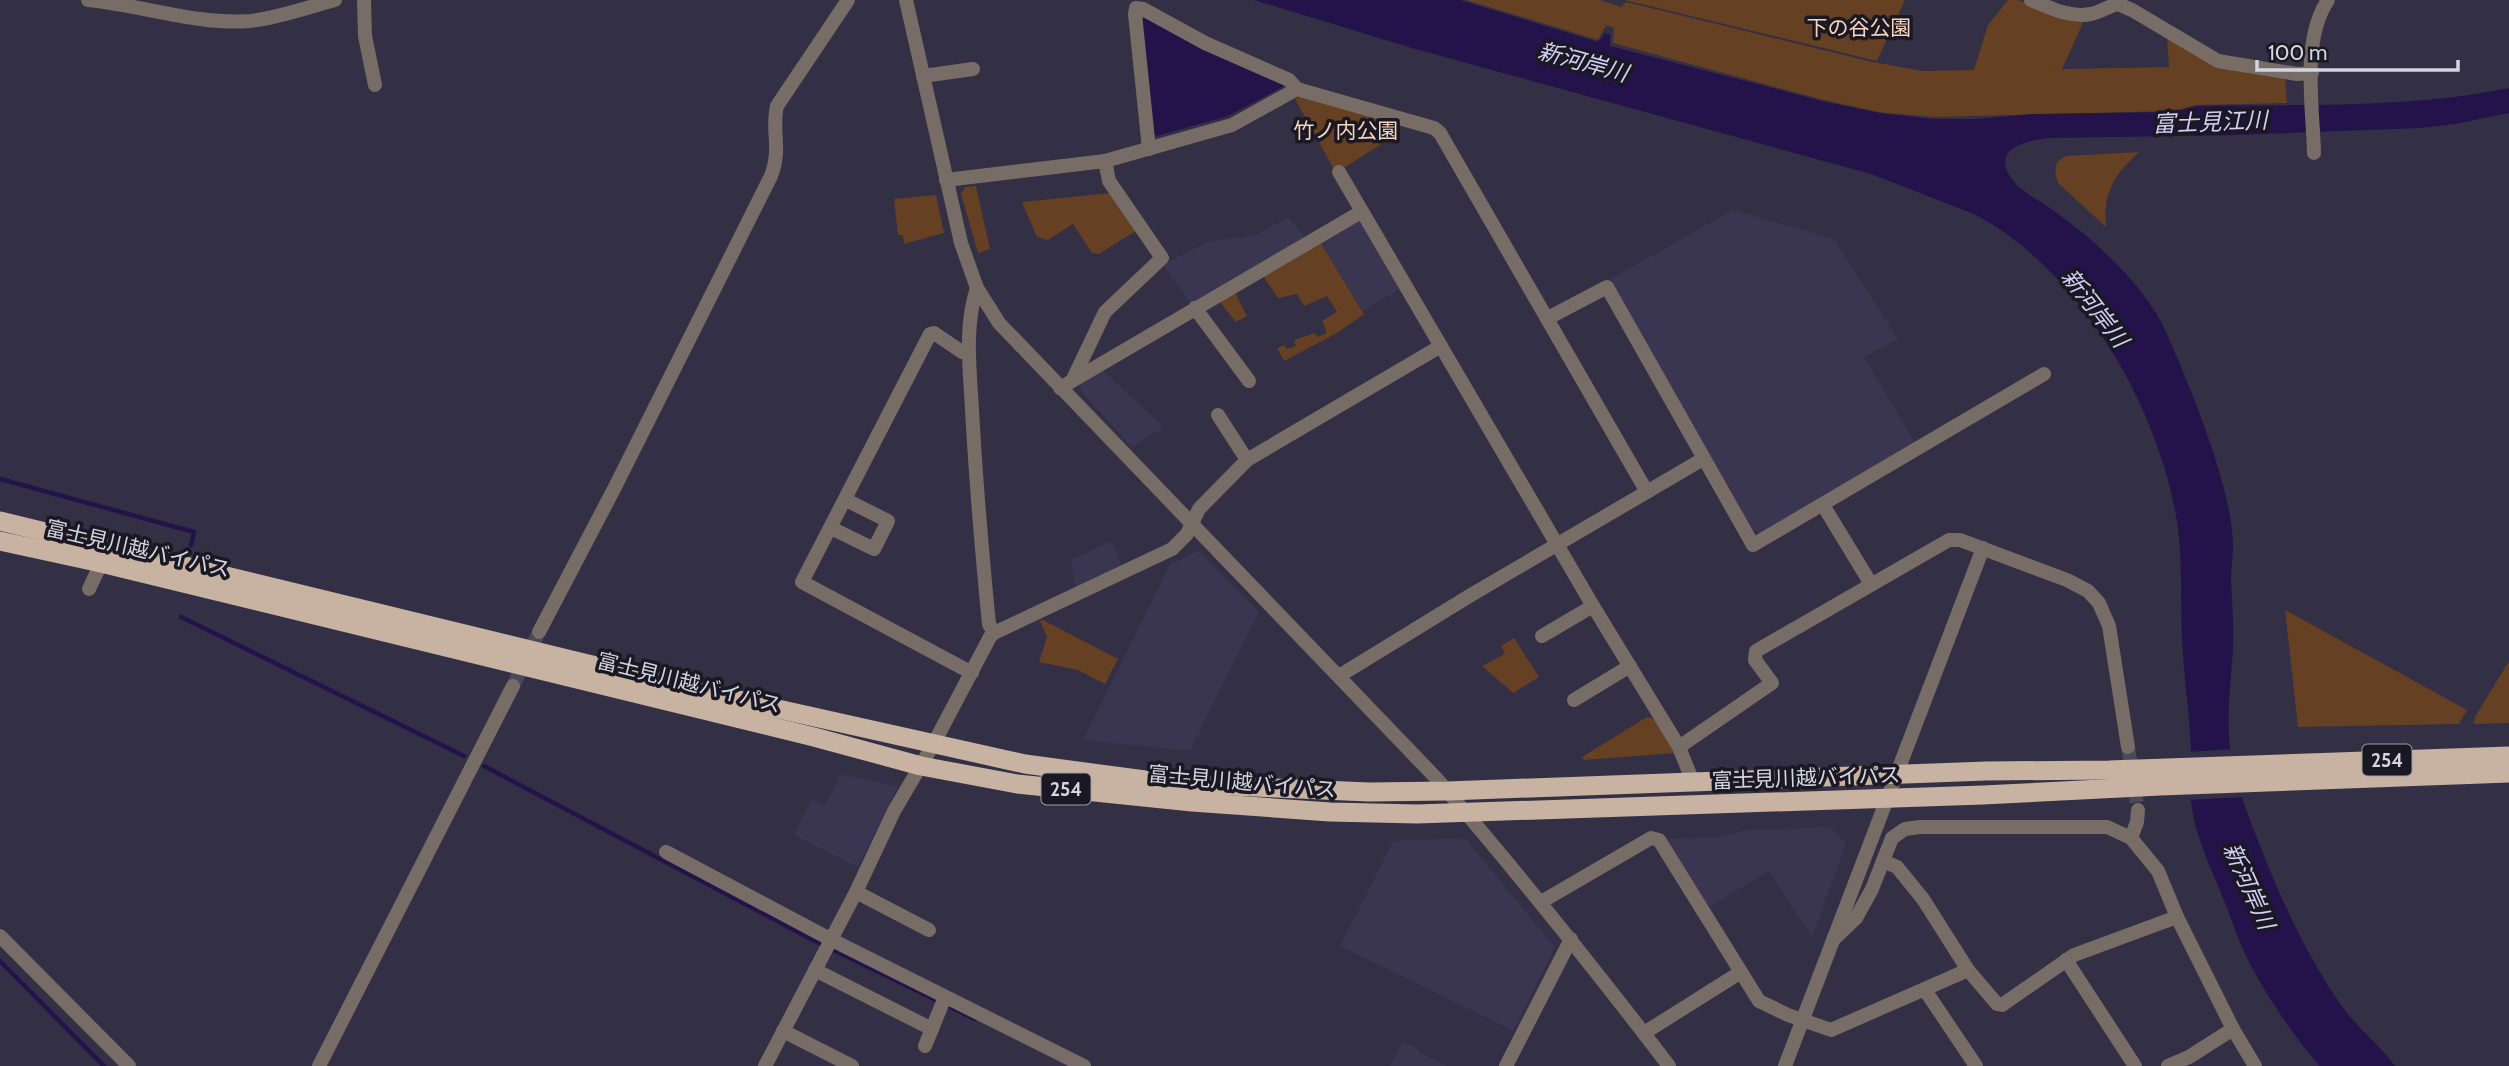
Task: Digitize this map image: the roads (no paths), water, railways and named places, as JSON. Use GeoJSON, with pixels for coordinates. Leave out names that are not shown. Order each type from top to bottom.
{"type":"FeatureCollection","features":[{"type":"Feature","properties":{"kind":"highway","name":"富士見川越バイパス"},"geometry":{"type":"LineString","coordinates":[[0,521],[105,555],[921,766],[1017,783],[1192,802],[1350,813],[1466,812],[1886,798],[2158,777],[2267,773],[2509,773]]}},
{"type":"Feature","properties":{"kind":"highway","name":"富士見川越バイパス"},"geometry":{"type":"LineString","coordinates":[[0,541],[105,555],[1025,764],[1175,783],[1320,790],[1448,792],[1896,775],[2158,777]]}},
{"type":"Feature","properties":{"kind":"highway","name":"富士見川越バイパス"},"geometry":{"type":"LineString","coordinates":[[2267,773],[2509,755]]}},
{"type":"Feature","properties":{"kind":"street"},"geometry":{"type":"LineString","coordinates":[[88,0],[141,3],[198,18],[247,21],[313,3],[335,0]]}},
{"type":"Feature","properties":{"kind":"street"},"geometry":{"type":"LineString","coordinates":[[364,0],[365,36],[375,85]]}},
{"type":"Feature","properties":{"kind":"street"},"geometry":{"type":"LineString","coordinates":[[539,632],[771,176],[778,149],[775,113],[777,106],[848,0]]}},
{"type":"Feature","properties":{"kind":"street"},"geometry":{"type":"LineString","coordinates":[[906,0],[961,243],[977,288],[999,324],[1448,792],[1571,939],[1669,1066]]}},
{"type":"Feature","properties":{"kind":"street"},"geometry":{"type":"LineString","coordinates":[[2031,0],[2064,13],[2079,15],[2092,14],[2118,4],[2218,61],[2297,74],[2312,80]]}},
{"type":"Feature","properties":{"kind":"street"},"geometry":{"type":"LineString","coordinates":[[2314,153],[2313,31],[2328,0]]}},
{"type":"Feature","properties":{"kind":"street"},"geometry":{"type":"LineString","coordinates":[[1149,149],[1136,8],[1143,9],[1205,43],[1289,80],[1297,89],[1434,128],[1440,133],[1647,492]]}},
{"type":"Feature","properties":{"kind":"street"},"geometry":{"type":"LineString","coordinates":[[923,76],[973,69]]}},
{"type":"Feature","properties":{"kind":"street"},"geometry":{"type":"LineString","coordinates":[[946,180],[1105,161],[1233,125],[1297,89]]}},
{"type":"Feature","properties":{"kind":"street"},"geometry":{"type":"LineString","coordinates":[[1073,379],[1105,312],[1162,258],[1109,181],[1105,161]]}},
{"type":"Feature","properties":{"kind":"street"},"geometry":{"type":"LineString","coordinates":[[1339,172],[1593,606],[1679,747],[1693,782]]}},
{"type":"Feature","properties":{"kind":"street"},"geometry":{"type":"LineString","coordinates":[[1060,388],[1361,212]]}},
{"type":"Feature","properties":{"kind":"street"},"geometry":{"type":"LineString","coordinates":[[1548,318],[1607,287],[1753,545],[2044,374]]}},
{"type":"Feature","properties":{"kind":"street"},"geometry":{"type":"LineString","coordinates":[[977,288],[973,302],[969,353],[977,502],[989,624],[993,633]]}},
{"type":"Feature","properties":{"kind":"street"},"geometry":{"type":"LineString","coordinates":[[1195,308],[1249,381]]}},
{"type":"Feature","properties":{"kind":"street"},"geometry":{"type":"LineString","coordinates":[[969,353],[962,352],[934,333],[930,334],[802,582],[972,673]]}},
{"type":"Feature","properties":{"kind":"street"},"geometry":{"type":"LineString","coordinates":[[765,1066],[856,892],[894,811],[993,633],[1172,548],[1186,534],[1199,509],[1247,460],[1441,346]]}},
{"type":"Feature","properties":{"kind":"street"},"geometry":{"type":"LineString","coordinates":[[1218,415],[1247,460]]}},
{"type":"Feature","properties":{"kind":"street"},"geometry":{"type":"LineString","coordinates":[[1339,676],[1703,459]]}},
{"type":"Feature","properties":{"kind":"street"},"geometry":{"type":"LineString","coordinates":[[831,528],[874,549],[888,521],[846,500]]}},
{"type":"Feature","properties":{"kind":"street"},"geometry":{"type":"LineString","coordinates":[[1823,505],[1871,584]]}},
{"type":"Feature","properties":{"kind":"street"},"geometry":{"type":"LineString","coordinates":[[1679,747],[1772,683],[1755,660],[1756,652],[1949,540],[1960,540],[2067,580],[2088,591],[2099,603],[2109,626],[2128,747]]}},
{"type":"Feature","properties":{"kind":"street"},"geometry":{"type":"LineString","coordinates":[[1790,1064],[1803,1020],[1886,798],[1908,749],[1983,548]]}},
{"type":"Feature","properties":{"kind":"street"},"geometry":{"type":"LineString","coordinates":[[89,589],[105,555]]}},
{"type":"Feature","properties":{"kind":"street"},"geometry":{"type":"LineString","coordinates":[[1542,636],[1593,606]]}},
{"type":"Feature","properties":{"kind":"street"},"geometry":{"type":"LineString","coordinates":[[1574,700],[1630,666]]}},
{"type":"Feature","properties":{"kind":"street"},"geometry":{"type":"LineString","coordinates":[[319,1066],[513,686]]}},
{"type":"Feature","properties":{"kind":"street"},"geometry":{"type":"LineString","coordinates":[[2131,838],[2138,810]]}},
{"type":"Feature","properties":{"kind":"street"},"geometry":{"type":"LineString","coordinates":[[1833,940],[1856,918],[1872,889],[1892,838],[1905,829],[2107,827],[2131,838],[2158,871],[2177,917],[2255,1066]]}},
{"type":"Feature","properties":{"kind":"street"},"geometry":{"type":"LineString","coordinates":[[1541,902],[1651,838],[1659,840],[1759,1001],[1831,1030],[1968,970]]}},
{"type":"Feature","properties":{"kind":"street"},"geometry":{"type":"LineString","coordinates":[[666,852],[828,943],[943,1001],[1083,1066]]}},
{"type":"Feature","properties":{"kind":"street"},"geometry":{"type":"LineString","coordinates":[[1883,861],[1897,867],[1923,899],[1968,970],[1997,1004],[2002,1005],[2066,960],[2086,950],[2177,917]]}},
{"type":"Feature","properties":{"kind":"street"},"geometry":{"type":"LineString","coordinates":[[856,892],[929,930]]}},
{"type":"Feature","properties":{"kind":"street"},"geometry":{"type":"LineString","coordinates":[[0,936],[129,1066]]}},
{"type":"Feature","properties":{"kind":"street"},"geometry":{"type":"LineString","coordinates":[[1506,1066],[1571,939]]}},
{"type":"Feature","properties":{"kind":"street"},"geometry":{"type":"LineString","coordinates":[[2066,960],[2135,1066]]}},
{"type":"Feature","properties":{"kind":"street"},"geometry":{"type":"LineString","coordinates":[[815,970],[932,1029]]}},
{"type":"Feature","properties":{"kind":"street"},"geometry":{"type":"LineString","coordinates":[[1644,1033],[1741,972]]}},
{"type":"Feature","properties":{"kind":"street"},"geometry":{"type":"LineString","coordinates":[[1925,990],[1976,1066]]}},
{"type":"Feature","properties":{"kind":"street"},"geometry":{"type":"LineString","coordinates":[[925,1046],[943,1001]]}},
{"type":"Feature","properties":{"kind":"street"},"geometry":{"type":"LineString","coordinates":[[2168,1066],[2192,1061],[2233,1028]]}},
{"type":"Feature","properties":{"kind":"street"},"geometry":{"type":"LineString","coordinates":[[783,1031],[852,1066]]}},
{"type":"Feature","properties":{"kind":"water"},"geometry":{"type":"Polygon","coordinates":[[[1254,0],[1460,0],[1598,42],[1605,33],[1610,34],[1610,46],[1826,102],[1880,113],[1932,119],[2173,112],[2197,106],[2393,102],[2471,95],[2509,88],[2509,113],[2455,124],[2420,128],[2236,135],[2048,138],[2016,146],[2006,157],[2005,164],[2017,185],[2103,250],[2146,299],[2167,334],[2209,438],[2231,522],[2233,640],[2228,722],[2232,760],[2239,787],[2270,871],[2307,950],[2347,1013],[2395,1066],[2320,1066],[2277,1009],[2242,947],[2204,851],[2192,808],[2190,738],[2182,639],[2180,544],[2169,483],[2154,437],[2110,348],[2081,307],[2048,270],[2013,238],[1974,214],[1871,174],[1412,48],[1254,0]]]}},
{"type":"Feature","properties":{"kind":"water"},"geometry":{"type":"Polygon","coordinates":[[[1146,17],[1283,83],[1284,86],[1228,116],[1157,136],[1151,133],[1140,20],[1146,17]]]}},
{"type":"Feature","properties":{"kind":"waterway"},"geometry":{"type":"LineString","coordinates":[[0,479],[194,532],[191,545]]}},
{"type":"Feature","properties":{"kind":"waterway"},"geometry":{"type":"LineString","coordinates":[[181,617],[464,756]]}},
{"type":"Feature","properties":{"kind":"waterway"},"geometry":{"type":"LineString","coordinates":[[484,766],[815,941],[975,1019]]}},
{"type":"Feature","properties":{"kind":"waterway"},"geometry":{"type":"LineString","coordinates":[[0,961],[104,1066]]}},
{"type":"Feature","properties":{"kind":"tunnel"},"geometry":{"type":"LineString","coordinates":[[513,686],[539,632]]}},
{"type":"Feature","properties":{"kind":"tunnel"},"geometry":{"type":"LineString","coordinates":[[2128,747],[2138,810]]}},
{"type":"Feature","properties":{"kind":"park label","name":"下の谷公園"},"geometry":{"type":"Point","coordinates":[1859,28]}},
{"type":"Feature","properties":{"kind":"park label","name":"竹ノ内公園"},"geometry":{"type":"Point","coordinates":[1346,131]}},
{"type":"Feature","properties":{"kind":"water label","name":"新河岸川"},"geometry":{"type":"Point","coordinates":[1583,62]}},
{"type":"Feature","properties":{"kind":"water label","name":"富士見江川"},"geometry":{"type":"Point","coordinates":[2210,122]}},
{"type":"Feature","properties":{"kind":"water label","name":"新河岸川"},"geometry":{"type":"Point","coordinates":[2095,308]}},
{"type":"Feature","properties":{"kind":"water label","name":"新河岸川"},"geometry":{"type":"Point","coordinates":[2249,886]}}]}
